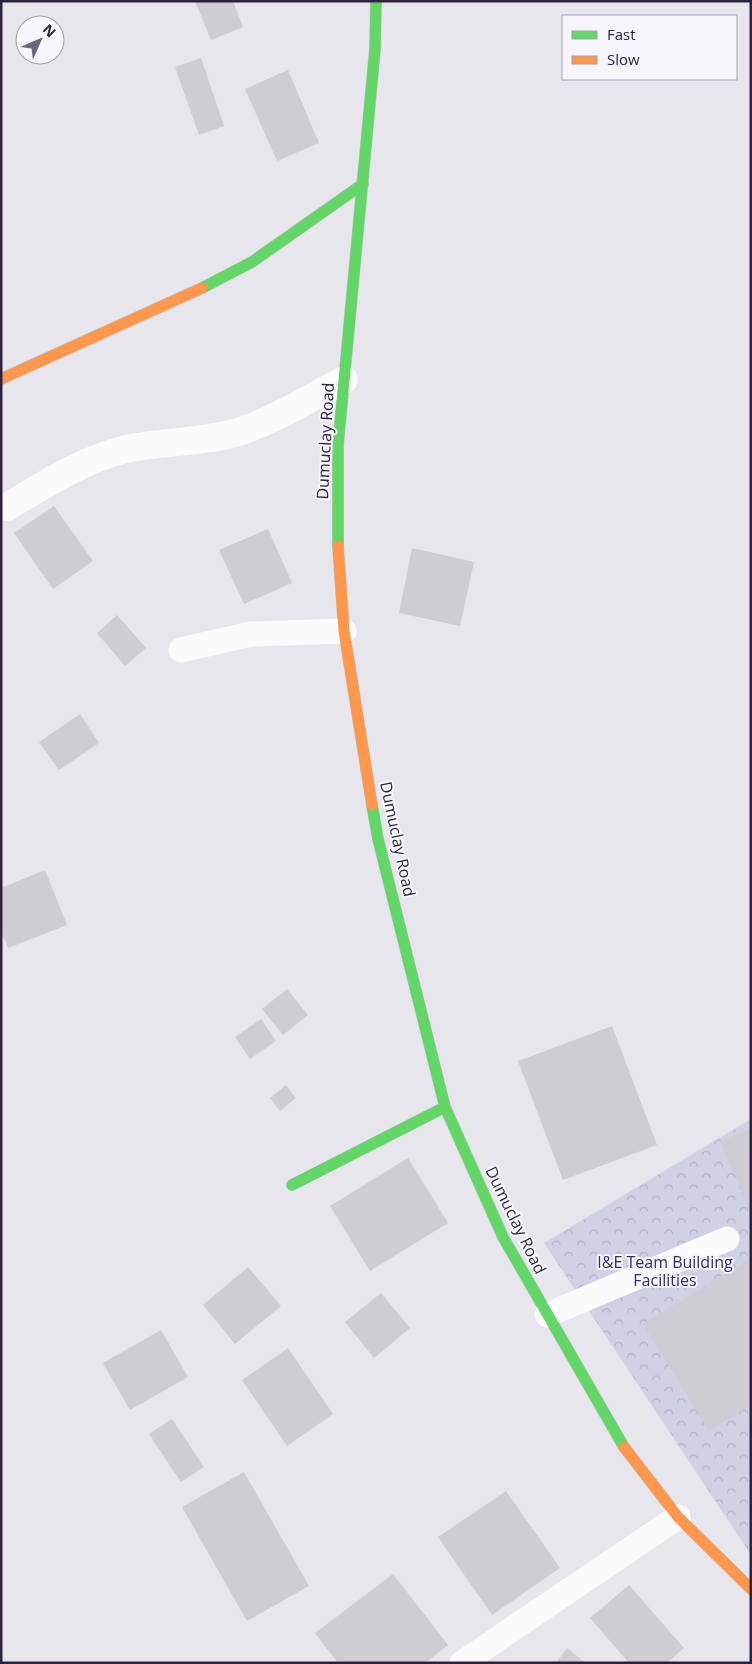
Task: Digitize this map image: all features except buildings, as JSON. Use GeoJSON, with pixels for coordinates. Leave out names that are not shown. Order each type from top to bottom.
{"type":"FeatureCollection","features":[{"type":"Feature","properties":{"kind":"street","name":"Dumuclay Road"},"geometry":{"type":"LineString","coordinates":[[376,1],[375,50],[338,445],[338,539],[344,631],[378,839],[446,1108],[503,1236],[618,1439],[678,1517],[751,1589]]}},
{"type":"Feature","properties":{"kind":"street"},"geometry":{"type":"LineString","coordinates":[[1,379],[174,302],[252,262],[363,184]]}},
{"type":"Feature","properties":{"kind":"street"},"geometry":{"type":"LineString","coordinates":[[7,507],[59,475],[91,460],[127,449],[202,440],[239,432],[344,380]]}},
{"type":"Feature","properties":{"kind":"street"},"geometry":{"type":"LineString","coordinates":[[292,1185],[446,1108]]}},
{"type":"Feature","properties":{"kind":"lane"},"geometry":{"type":"LineString","coordinates":[[181,650],[252,634],[344,631]]}},
{"type":"Feature","properties":{"kind":"lane"},"geometry":{"type":"LineString","coordinates":[[547,1315],[727,1239]]}},
{"type":"Feature","properties":{"kind":"lane"},"geometry":{"type":"LineString","coordinates":[[462,1663],[678,1517]]}},
{"type":"Feature","properties":{"kind":"green space","name":"I&E Team Building Facilities"},"geometry":{"type":"Polygon","coordinates":[[[751,1119],[751,1555],[544,1243],[751,1119]]]}},
{"type":"Feature","properties":{"kind":"traffic: fast"},"geometry":{"type":"LineString","coordinates":[[338,546],[338,445],[375,49],[376,1]]}},
{"type":"Feature","properties":{"kind":"traffic: fast"},"geometry":{"type":"LineString","coordinates":[[202,288],[252,262],[363,184]]}},
{"type":"Feature","properties":{"kind":"traffic: fast"},"geometry":{"type":"LineString","coordinates":[[372,805],[378,839],[445,1107],[503,1237],[624,1447]]}},
{"type":"Feature","properties":{"kind":"traffic: fast"},"geometry":{"type":"LineString","coordinates":[[292,1185],[445,1107]]}},
{"type":"Feature","properties":{"kind":"traffic: slow"},"geometry":{"type":"LineString","coordinates":[[1,379],[202,288]]}},
{"type":"Feature","properties":{"kind":"traffic: slow"},"geometry":{"type":"LineString","coordinates":[[338,546],[344,631],[372,805]]}},
{"type":"Feature","properties":{"kind":"traffic: slow"},"geometry":{"type":"LineString","coordinates":[[624,1447],[678,1517],[751,1589]]}}]}
